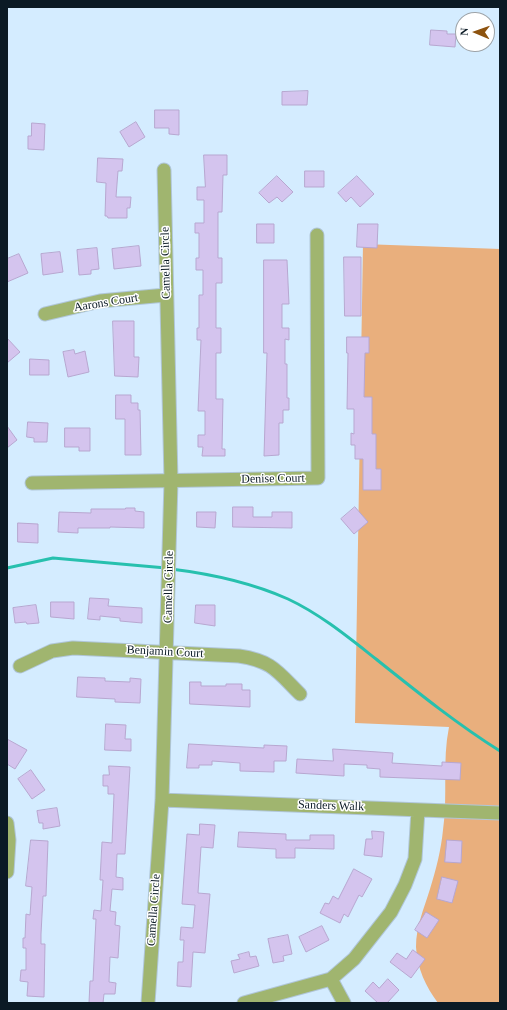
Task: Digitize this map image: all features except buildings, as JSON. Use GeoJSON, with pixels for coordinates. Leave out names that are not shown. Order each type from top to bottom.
{"type":"FeatureCollection","features":[{"type":"Feature","properties":{"kind":"street","name":"Camella Circle"},"geometry":{"type":"LineString","coordinates":[[148,1003],[162,800],[171,481],[164,170]]}},
{"type":"Feature","properties":{"kind":"street","name":"Denise Court"},"geometry":{"type":"LineString","coordinates":[[32,483],[318,478],[317,235]]}},
{"type":"Feature","properties":{"kind":"street","name":"Aarons Court"},"geometry":{"type":"LineString","coordinates":[[45,314],[100,301],[166,295]]}},
{"type":"Feature","properties":{"kind":"street","name":"Benjamin Court"},"geometry":{"type":"LineString","coordinates":[[20,666],[52,651],[73,648],[238,656],[259,659],[276,670],[300,694]]}},
{"type":"Feature","properties":{"kind":"street","name":"Sanders Walk"},"geometry":{"type":"LineString","coordinates":[[162,800],[500,813]]}},
{"type":"Feature","properties":{"kind":"street"},"geometry":{"type":"LineString","coordinates":[[244,1003],[331,980],[354,959],[391,912],[405,885],[416,859],[418,810]]}},
{"type":"Feature","properties":{"kind":"street"},"geometry":{"type":"LineString","coordinates":[[7,823],[9,840],[7,872]]}},
{"type":"Feature","properties":{"kind":"street"},"geometry":{"type":"LineString","coordinates":[[331,980],[344,1003]]}},
{"type":"Feature","properties":{"kind":"shaded area"},"geometry":{"type":"Polygon","coordinates":[[[363,244],[500,249],[500,1003],[438,1003],[423,977],[418,962],[416,939],[440,852],[442,837],[445,804],[446,753],[449,727],[355,723],[363,244]]]}},
{"type":"Feature","properties":{"kind":"waterway"},"geometry":{"type":"LineString","coordinates":[[7,568],[53,558],[166,568]]}},
{"type":"Feature","properties":{"kind":"waterway"},"geometry":{"type":"LineString","coordinates":[[171,569],[201,573],[245,583],[274,593],[300,605],[334,626],[437,707],[500,751]]}}]}
